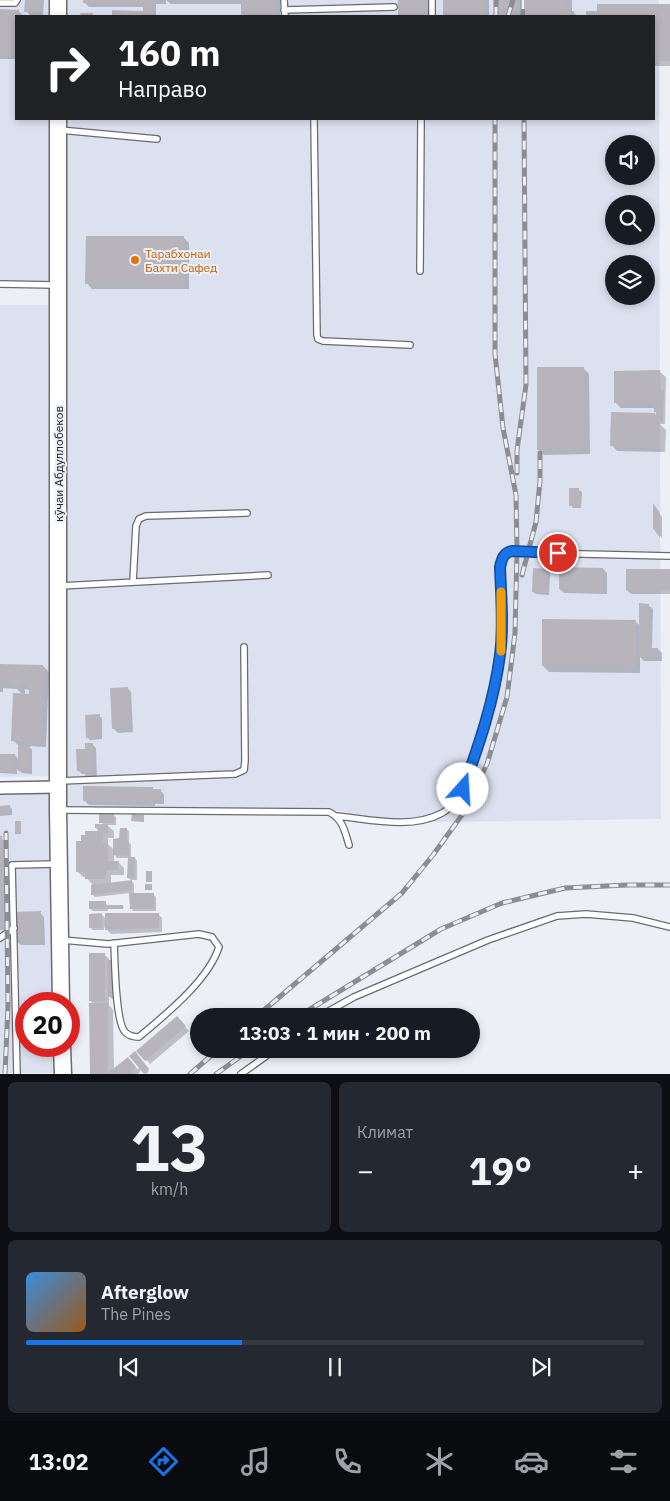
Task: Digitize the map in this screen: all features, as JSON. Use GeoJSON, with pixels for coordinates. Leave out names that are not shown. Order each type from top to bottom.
{"type":"FeatureCollection","features":[{"type":"Feature","properties":{"kind":"street"},"geometry":{"type":"LineString","coordinates":[[58,0],[58,15]]}},
{"type":"Feature","properties":{"kind":"street","name":"кӯчаи Абдуллобеков"},"geometry":{"type":"LineString","coordinates":[[58,124],[58,810],[61,992]]}},
{"type":"Feature","properties":{"kind":"street"},"geometry":{"type":"LineString","coordinates":[[0,788],[58,784]]}},
{"type":"Feature","properties":{"kind":"street"},"geometry":{"type":"LineString","coordinates":[[62,1057],[63,1074]]}},
{"type":"Feature","properties":{"kind":"lane"},"geometry":{"type":"LineString","coordinates":[[0,3],[15,3],[16,0]]}},
{"type":"Feature","properties":{"kind":"lane"},"geometry":{"type":"LineString","coordinates":[[284,0],[284,13],[394,8]]}},
{"type":"Feature","properties":{"kind":"lane"},"geometry":{"type":"LineString","coordinates":[[432,0],[432,15]]}},
{"type":"Feature","properties":{"kind":"lane"},"geometry":{"type":"LineString","coordinates":[[314,120],[318,340],[410,345]]}},
{"type":"Feature","properties":{"kind":"lane"},"geometry":{"type":"LineString","coordinates":[[420,271],[421,120]]}},
{"type":"Feature","properties":{"kind":"lane"},"geometry":{"type":"LineString","coordinates":[[58,124],[157,139]]}},
{"type":"Feature","properties":{"kind":"lane"},"geometry":{"type":"LineString","coordinates":[[0,284],[58,285]]}},
{"type":"Feature","properties":{"kind":"lane"},"geometry":{"type":"LineString","coordinates":[[133,582],[136,526],[139,519],[146,516],[247,512]]}},
{"type":"Feature","properties":{"kind":"lane"},"geometry":{"type":"LineString","coordinates":[[58,810],[308,811],[329,812],[337,816],[392,822],[424,820],[442,813],[456,802],[467,780],[483,734],[492,700],[500,654],[502,618],[500,567],[502,558],[507,552],[670,556]]}},
{"type":"Feature","properties":{"kind":"lane"},"geometry":{"type":"LineString","coordinates":[[58,586],[268,575]]}},
{"type":"Feature","properties":{"kind":"lane"},"geometry":{"type":"LineString","coordinates":[[58,784],[235,774],[244,770],[244,647]]}},
{"type":"Feature","properties":{"kind":"lane"},"geometry":{"type":"LineString","coordinates":[[337,816],[341,821],[349,846]]}},
{"type":"Feature","properties":{"kind":"lane"},"geometry":{"type":"LineString","coordinates":[[16,1074],[12,865],[59,863]]}},
{"type":"Feature","properties":{"kind":"lane"},"geometry":{"type":"LineString","coordinates":[[335,1008],[488,940],[557,916],[586,914],[633,918],[670,927]]}},
{"type":"Feature","properties":{"kind":"lane"},"geometry":{"type":"LineString","coordinates":[[0,938],[14,928]]}},
{"type":"Feature","properties":{"kind":"lane"},"geometry":{"type":"LineString","coordinates":[[60,940],[114,943],[199,934],[212,937],[219,947],[216,958],[183,1000],[139,1037],[132,1037],[124,1031],[119,1019],[114,943]]}},
{"type":"Feature","properties":{"kind":"lane"},"geometry":{"type":"LineString","coordinates":[[242,1074],[264,1058]]}},
{"type":"Feature","properties":{"kind":"shaded area"},"geometry":{"type":"Polygon","coordinates":[[[0,0],[49,0],[49,15],[15,15],[15,120],[50,120],[51,285],[0,287],[0,0]]]}},
{"type":"Feature","properties":{"kind":"shaded area"},"geometry":{"type":"Polygon","coordinates":[[[67,0],[659,0],[661,819],[387,823],[341,811],[61,809],[66,120],[655,120],[655,15],[67,15],[67,0]]]}},
{"type":"Feature","properties":{"kind":"shaded area"},"geometry":{"type":"Polygon","coordinates":[[[0,305],[48,305],[49,776],[0,777],[0,305]]]}},
{"type":"Feature","properties":{"kind":"shaded area"},"geometry":{"type":"Polygon","coordinates":[[[55,794],[56,992],[15,992],[15,1057],[56,1057],[56,1073],[0,1073],[0,795],[55,794]]]}},
{"type":"Feature","properties":{"kind":"building"},"geometry":{"type":"Polygon","coordinates":[[[25,0],[40,0],[39,12],[24,12],[25,0]]]}},
{"type":"Feature","properties":{"kind":"building"},"geometry":{"type":"Polygon","coordinates":[[[83,0],[143,0],[143,4],[83,3],[83,0]]]}},
{"type":"Feature","properties":{"kind":"building"},"geometry":{"type":"Polygon","coordinates":[[[143,0],[152,0],[152,15],[112,15],[112,10],[143,11],[143,0]]]}},
{"type":"Feature","properties":{"kind":"building"},"geometry":{"type":"Polygon","coordinates":[[[241,0],[274,0],[275,15],[241,15],[241,0]]]}},
{"type":"Feature","properties":{"kind":"building"},"geometry":{"type":"Polygon","coordinates":[[[398,0],[424,0],[424,15],[398,15],[398,0]]]}},
{"type":"Feature","properties":{"kind":"building"},"geometry":{"type":"Polygon","coordinates":[[[443,0],[483,0],[483,15],[443,15],[443,0]]]}},
{"type":"Feature","properties":{"kind":"building"},"geometry":{"type":"Polygon","coordinates":[[[494,0],[518,0],[517,15],[494,15],[494,0]]]}},
{"type":"Feature","properties":{"kind":"building"},"geometry":{"type":"Polygon","coordinates":[[[526,0],[567,0],[567,11],[574,11],[574,15],[526,15],[526,0]]]}},
{"type":"Feature","properties":{"kind":"building"},"geometry":{"type":"Polygon","coordinates":[[[597,4],[670,4],[670,61],[655,61],[655,15],[586,15],[586,11],[597,11],[597,4]]]}},
{"type":"Feature","properties":{"kind":"building"},"geometry":{"type":"Polygon","coordinates":[[[0,9],[19,10],[19,15],[15,15],[15,41],[0,41],[0,9]]]}},
{"type":"Feature","properties":{"kind":"building"},"geometry":{"type":"Polygon","coordinates":[[[80,13],[93,13],[93,15],[81,15],[80,13]]]}},
{"type":"Feature","properties":{"kind":"building"},"geometry":{"type":"Polygon","coordinates":[[[0,42],[15,42],[15,55],[0,56],[0,42]]]}},
{"type":"Feature","properties":{"kind":"building","name":"Тарабхонаи Бахти Сафед"},"geometry":{"type":"Polygon","coordinates":[[[86,236],[184,236],[184,284],[85,284],[86,236]]]}},
{"type":"Feature","properties":{"kind":"building"},"geometry":{"type":"Polygon","coordinates":[[[537,367],[584,367],[584,449],[537,450],[537,367]]]}},
{"type":"Feature","properties":{"kind":"building"},"geometry":{"type":"Polygon","coordinates":[[[660,370],[661,390],[664,390],[663,422],[656,422],[656,412],[654,412],[654,403],[661,402],[614,403],[614,371],[660,370]]]}},
{"type":"Feature","properties":{"kind":"building"},"geometry":{"type":"Polygon","coordinates":[[[611,412],[655,413],[655,423],[660,423],[660,447],[610,446],[611,412]]]}},
{"type":"Feature","properties":{"kind":"building"},"geometry":{"type":"Polygon","coordinates":[[[569,488],[579,488],[579,506],[569,506],[569,488]]]}},
{"type":"Feature","properties":{"kind":"building"},"geometry":{"type":"Polygon","coordinates":[[[653,503],[660,513],[660,538],[653,528],[653,503]]]}},
{"type":"Feature","properties":{"kind":"building"},"geometry":{"type":"Polygon","coordinates":[[[559,567],[603,568],[603,590],[559,589],[559,567]]]}},
{"type":"Feature","properties":{"kind":"building"},"geometry":{"type":"Polygon","coordinates":[[[533,568],[548,569],[547,593],[532,592],[533,568]]]}},
{"type":"Feature","properties":{"kind":"building"},"geometry":{"type":"Polygon","coordinates":[[[626,569],[670,569],[670,590],[626,590],[626,569]]]}},
{"type":"Feature","properties":{"kind":"building"},"geometry":{"type":"Polygon","coordinates":[[[639,603],[649,604],[649,648],[658,648],[658,657],[639,657],[639,603]]]}},
{"type":"Feature","properties":{"kind":"building"},"geometry":{"type":"Polygon","coordinates":[[[542,619],[636,620],[635,668],[542,666],[542,619]]]}},
{"type":"Feature","properties":{"kind":"building"},"geometry":{"type":"Polygon","coordinates":[[[0,664],[43,665],[41,742],[11,741],[13,693],[29,694],[29,684],[20,684],[20,687],[14,687],[14,683],[0,683],[0,664]]]}},
{"type":"Feature","properties":{"kind":"building"},"geometry":{"type":"Polygon","coordinates":[[[128,687],[130,728],[112,729],[110,688],[128,687]]]}},
{"type":"Feature","properties":{"kind":"building"},"geometry":{"type":"Polygon","coordinates":[[[100,714],[100,737],[86,738],[85,715],[100,714]]]}},
{"type":"Feature","properties":{"kind":"building"},"geometry":{"type":"Polygon","coordinates":[[[85,743],[93,743],[93,776],[85,776],[85,771],[77,771],[76,749],[85,749],[85,743]]]}},
{"type":"Feature","properties":{"kind":"building"},"geometry":{"type":"Polygon","coordinates":[[[18,746],[30,746],[30,771],[18,771],[18,746]]]}},
{"type":"Feature","properties":{"kind":"building"},"geometry":{"type":"Polygon","coordinates":[[[0,754],[15,754],[15,771],[0,771],[0,754]]]}},
{"type":"Feature","properties":{"kind":"building"},"geometry":{"type":"Polygon","coordinates":[[[83,786],[153,787],[153,789],[161,789],[161,801],[83,801],[83,786]]]}},
{"type":"Feature","properties":{"kind":"building"},"geometry":{"type":"Polygon","coordinates":[[[10,805],[10,813],[0,814],[0,806],[10,805]]]}},
{"type":"Feature","properties":{"kind":"building"},"geometry":{"type":"Polygon","coordinates":[[[99,813],[114,814],[114,823],[99,823],[99,813]]]}},
{"type":"Feature","properties":{"kind":"building"},"geometry":{"type":"Polygon","coordinates":[[[132,814],[144,815],[144,822],[131,821],[132,814]]]}},
{"type":"Feature","properties":{"kind":"building"},"geometry":{"type":"Polygon","coordinates":[[[15,821],[21,821],[21,834],[15,834],[15,821]]]}},
{"type":"Feature","properties":{"kind":"building"},"geometry":{"type":"Polygon","coordinates":[[[95,824],[108,824],[108,833],[103,833],[103,842],[108,842],[108,861],[119,861],[118,870],[106,870],[106,879],[85,879],[85,872],[76,872],[76,841],[81,841],[81,835],[85,835],[85,831],[98,831],[98,828],[95,828],[95,824]]]}},
{"type":"Feature","properties":{"kind":"building"},"geometry":{"type":"Polygon","coordinates":[[[120,828],[127,828],[129,856],[113,855],[113,839],[119,838],[120,828]]]}},
{"type":"Feature","properties":{"kind":"building"},"geometry":{"type":"Polygon","coordinates":[[[0,836],[2,836],[2,924],[0,924],[0,836]]]}},
{"type":"Feature","properties":{"kind":"building"},"geometry":{"type":"Polygon","coordinates":[[[128,857],[135,857],[134,878],[127,878],[128,857]]]}},
{"type":"Feature","properties":{"kind":"building"},"geometry":{"type":"Polygon","coordinates":[[[146,871],[152,871],[152,882],[146,882],[146,871]]]}},
{"type":"Feature","properties":{"kind":"building"},"geometry":{"type":"Polygon","coordinates":[[[132,880],[132,890],[91,895],[91,885],[132,880]]]}},
{"type":"Feature","properties":{"kind":"building"},"geometry":{"type":"Polygon","coordinates":[[[145,884],[152,884],[152,890],[145,890],[145,884]]]}},
{"type":"Feature","properties":{"kind":"building"},"geometry":{"type":"Polygon","coordinates":[[[129,893],[154,893],[154,909],[130,909],[129,893]]]}},
{"type":"Feature","properties":{"kind":"building"},"geometry":{"type":"Polygon","coordinates":[[[89,901],[106,901],[106,909],[89,909],[89,901]]]}},
{"type":"Feature","properties":{"kind":"building"},"geometry":{"type":"Polygon","coordinates":[[[107,905],[123,905],[123,909],[107,909],[107,905]]]}},
{"type":"Feature","properties":{"kind":"building"},"geometry":{"type":"Polygon","coordinates":[[[41,911],[41,941],[15,941],[15,912],[41,911]]]}},
{"type":"Feature","properties":{"kind":"building"},"geometry":{"type":"Polygon","coordinates":[[[102,913],[102,928],[89,928],[89,914],[102,913]]]}},
{"type":"Feature","properties":{"kind":"building"},"geometry":{"type":"Polygon","coordinates":[[[105,913],[159,913],[159,928],[105,930],[105,913]]]}},
{"type":"Feature","properties":{"kind":"building"},"geometry":{"type":"Polygon","coordinates":[[[89,953],[105,953],[105,1001],[89,1001],[89,953]]]}},
{"type":"Feature","properties":{"kind":"building"},"geometry":{"type":"Polygon","coordinates":[[[107,960],[113,960],[113,997],[108,997],[107,960]]]}},
{"type":"Feature","properties":{"kind":"building"},"geometry":{"type":"Polygon","coordinates":[[[89,1003],[108,1003],[108,1073],[128,1057],[136,1067],[132,1071],[135,1074],[90,1074],[89,1003]]]}},
{"type":"Feature","properties":{"kind":"building"},"geometry":{"type":"Polygon","coordinates":[[[177,1016],[186,1026],[145,1061],[136,1051],[177,1016]]]}},
{"type":"Feature","properties":{"kind":"building"},"geometry":{"type":"Polygon","coordinates":[[[135,1051],[149,1069],[144,1074],[129,1056],[135,1051]]]}},
{"type":"Feature","properties":{"kind":"railway"},"geometry":{"type":"LineString","coordinates":[[496,0],[496,15]]}},
{"type":"Feature","properties":{"kind":"railway"},"geometry":{"type":"LineString","coordinates":[[508,15],[513,0]]}},
{"type":"Feature","properties":{"kind":"railway"},"geometry":{"type":"LineString","coordinates":[[523,0],[523,15]]}},
{"type":"Feature","properties":{"kind":"railway"},"geometry":{"type":"LineString","coordinates":[[266,1008],[402,893],[433,855],[462,815],[487,764],[507,697],[515,633],[516,495],[503,428],[495,354],[495,120]]}},
{"type":"Feature","properties":{"kind":"railway"},"geometry":{"type":"LineString","coordinates":[[517,473],[517,450],[526,385],[524,120]]}},
{"type":"Feature","properties":{"kind":"railway"},"geometry":{"type":"LineString","coordinates":[[522,575],[536,522],[540,481],[540,453]]}},
{"type":"Feature","properties":{"kind":"railway"},"geometry":{"type":"LineString","coordinates":[[5,1074],[8,1006],[6,833]]}},
{"type":"Feature","properties":{"kind":"railway"},"geometry":{"type":"LineString","coordinates":[[312,1008],[441,929],[502,903],[565,888],[670,885]]}},
{"type":"Feature","properties":{"kind":"railway"},"geometry":{"type":"LineString","coordinates":[[190,1074],[209,1058]]}},
{"type":"Feature","properties":{"kind":"railway"},"geometry":{"type":"LineString","coordinates":[[216,1074],[238,1058]]}},
{"type":"Feature","properties":{"kind":"slow traffic"},"geometry":{"type":"LineString","coordinates":[[501,592],[501,651]]}},
{"type":"Feature","properties":{"kind":"place","name":"Тарабхонаи Бахти Сафед"},"geometry":{"type":"Point","coordinates":[135,260]}},
{"type":"Feature","properties":{"kind":"route"},"geometry":{"type":"LineString","coordinates":[[463,789],[483,734],[492,700],[500,654],[502,618],[500,567],[502,558],[507,552],[512,551],[558,553]]}}]}
